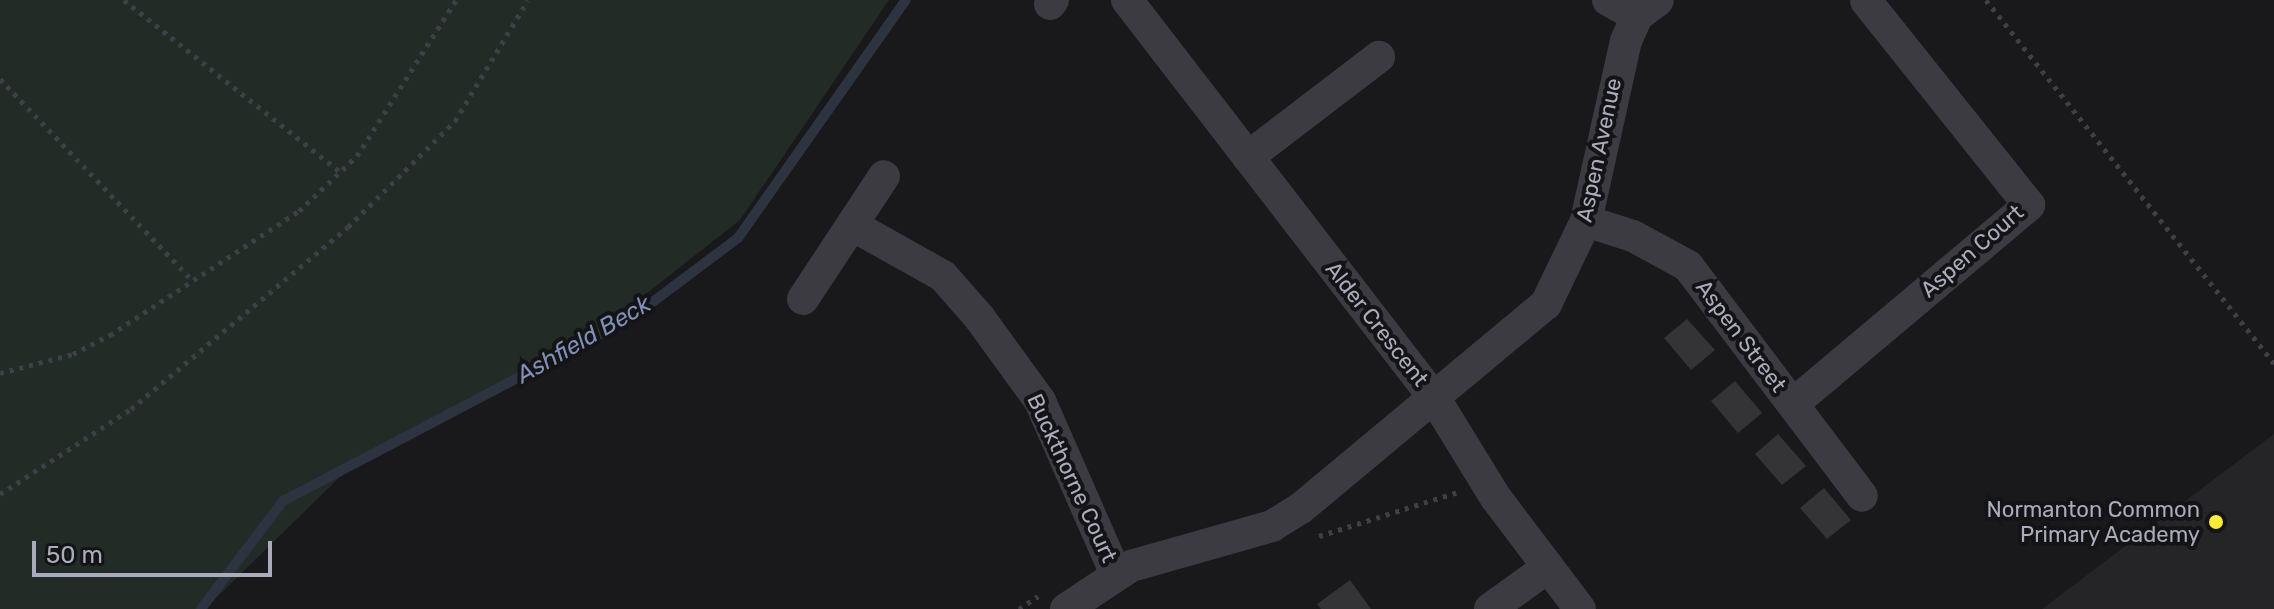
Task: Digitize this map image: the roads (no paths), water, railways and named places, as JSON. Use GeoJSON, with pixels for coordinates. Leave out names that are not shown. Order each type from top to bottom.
{"type":"FeatureCollection","features":[{"type":"Feature","properties":{"kind":"street","name":"Alder Crescent"},"geometry":{"type":"LineString","coordinates":[[1127,0],[1435,399],[1496,498],[1548,567],[1565,604]]}},
{"type":"Feature","properties":{"kind":"street"},"geometry":{"type":"LineString","coordinates":[[1608,0],[1647,8]]}},
{"type":"Feature","properties":{"kind":"street","name":"Aspen Court"},"geometry":{"type":"LineString","coordinates":[[1793,404],[2029,205],[1866,1]]}},
{"type":"Feature","properties":{"kind":"street","name":"Aspen Avenue"},"geometry":{"type":"LineString","coordinates":[[1066,609],[1116,574],[1272,526],[1435,399],[1546,304],[1586,221],[1615,72],[1647,8]]}},
{"type":"Feature","properties":{"kind":"street"},"geometry":{"type":"LineString","coordinates":[[1248,157],[1379,57]]}},
{"type":"Feature","properties":{"kind":"street"},"geometry":{"type":"LineString","coordinates":[[803,299],[884,176]]}},
{"type":"Feature","properties":{"kind":"street","name":"Aspen Street"},"geometry":{"type":"LineString","coordinates":[[1586,221],[1633,236],[1688,266],[1862,496]]}},
{"type":"Feature","properties":{"kind":"street","name":"Buckthorne Court"},"geometry":{"type":"LineString","coordinates":[[852,225],[943,276],[979,317],[1040,401],[1116,574]]}},
{"type":"Feature","properties":{"kind":"street"},"geometry":{"type":"LineString","coordinates":[[1490,609],[1548,567]]}},
{"type":"Feature","properties":{"kind":"waterway","name":"Ashfield Beck"},"geometry":{"type":"LineString","coordinates":[[201,609],[283,501],[630,319],[738,238],[906,0]]}},
{"type":"Feature","properties":{"kind":"place","name":"Normanton Common Primary Academy"},"geometry":{"type":"Point","coordinates":[2216,522]}}]}
